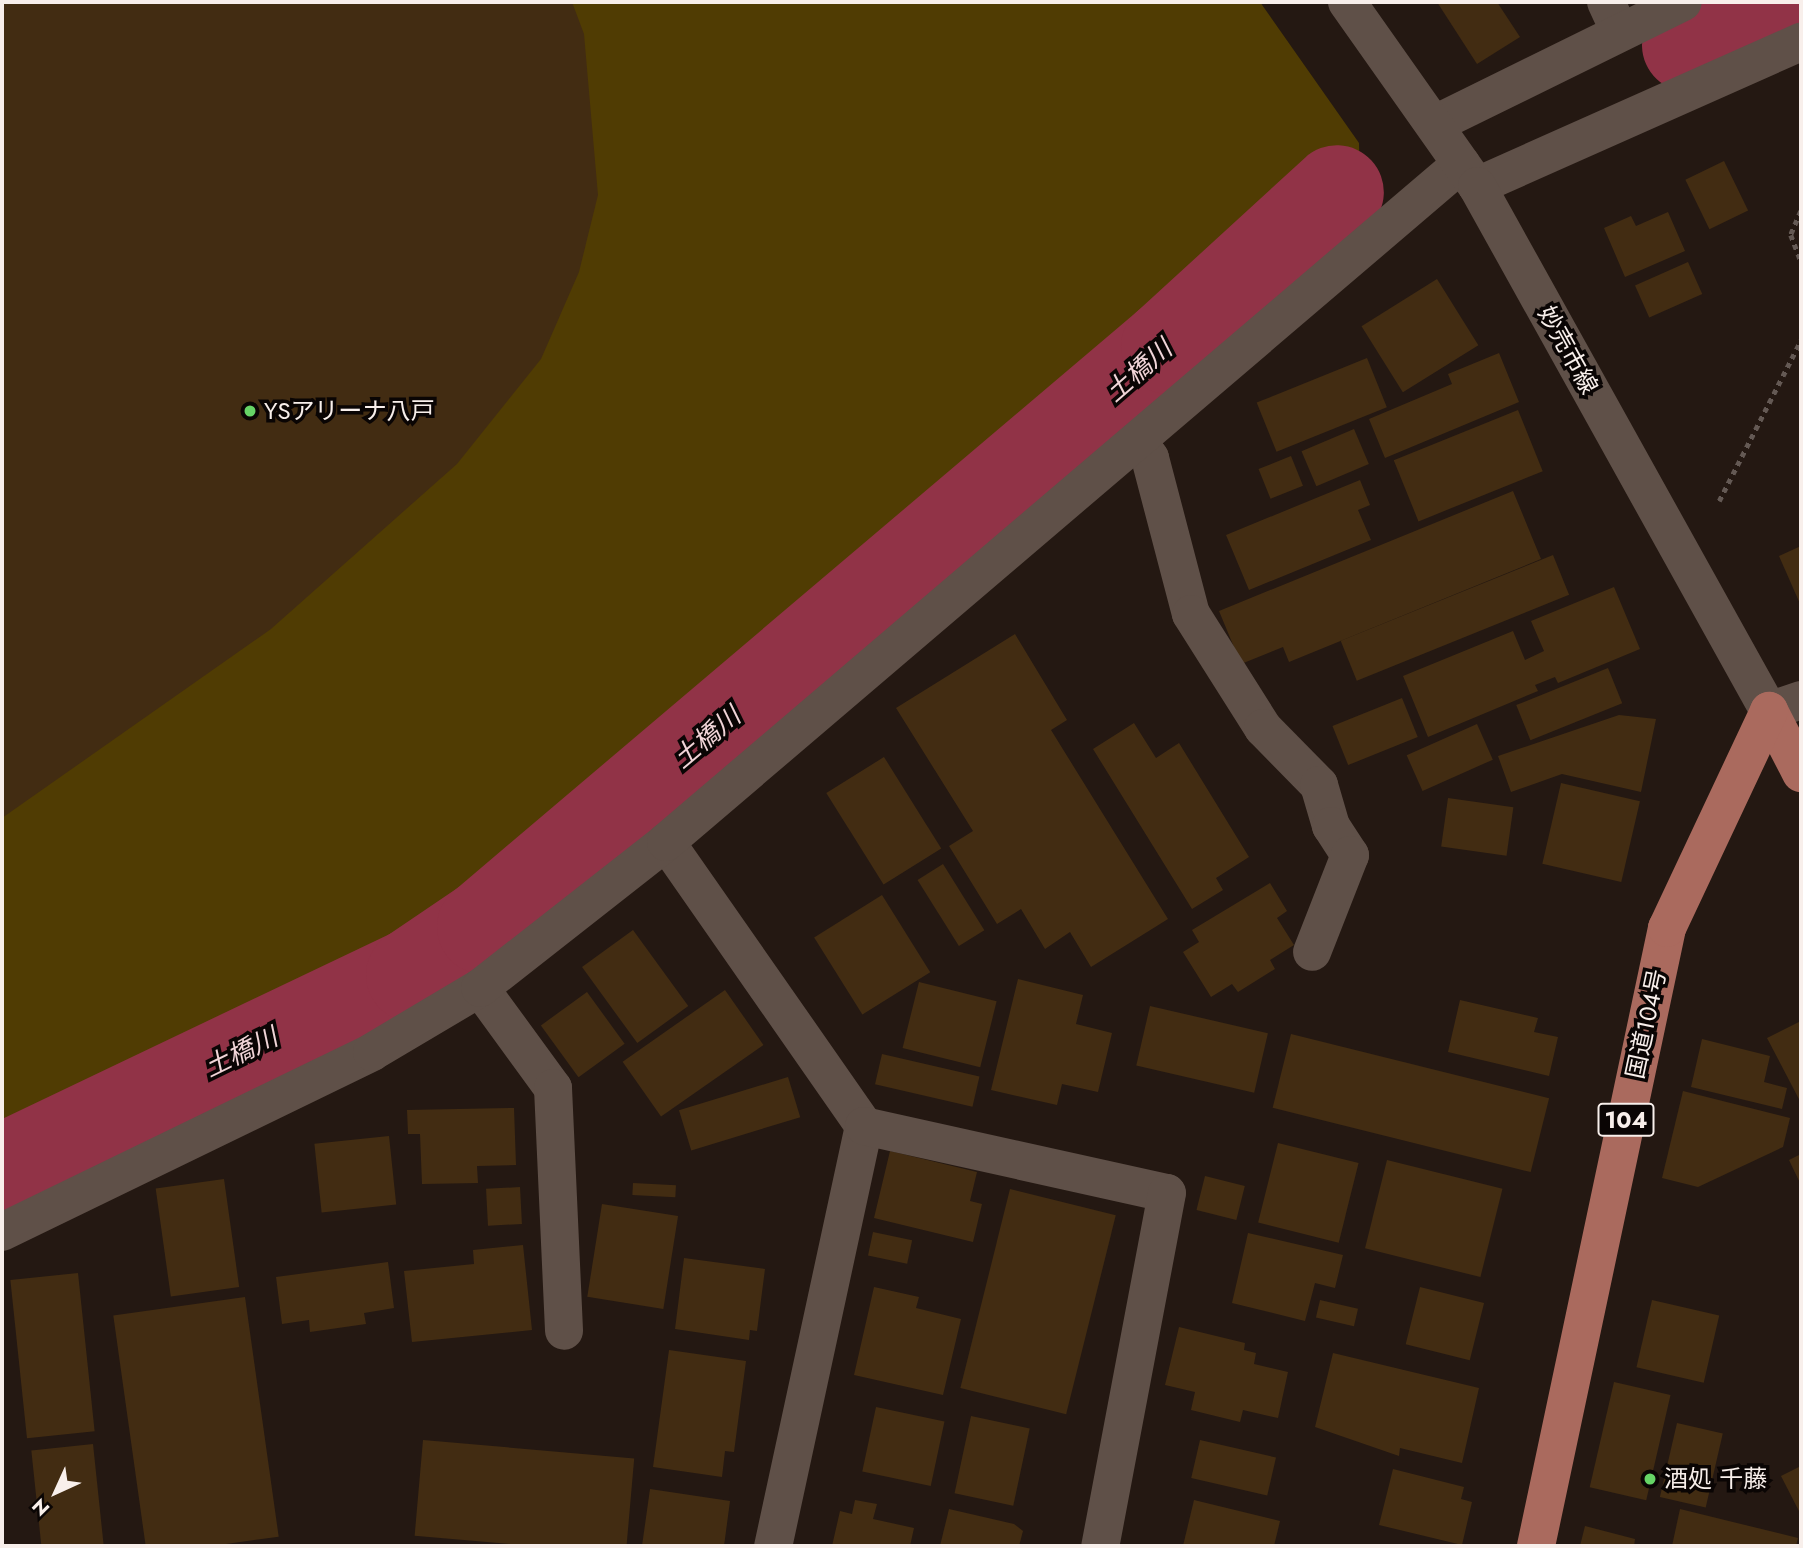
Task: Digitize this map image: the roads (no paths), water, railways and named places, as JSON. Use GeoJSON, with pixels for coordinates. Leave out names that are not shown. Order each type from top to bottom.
{"type":"FeatureCollection","features":[{"type":"Feature","properties":{"kind":"highway"},"geometry":{"type":"LineString","coordinates":[[1785,706],[1801,772]]}},
{"type":"Feature","properties":{"kind":"highway","name":"国道104号"},"geometry":{"type":"LineString","coordinates":[[1536,1546],[1667,928],[1785,706]]}},
{"type":"Feature","properties":{"kind":"street","name":"妙売市線"},"geometry":{"type":"LineString","coordinates":[[1347,2],[1469,175],[1785,706]]}},
{"type":"Feature","properties":{"kind":"street"},"geometry":{"type":"LineString","coordinates":[[1435,124],[1613,17],[1683,2]]}},
{"type":"Feature","properties":{"kind":"street"},"geometry":{"type":"LineString","coordinates":[[2,1232],[372,1052],[480,988],[666,842],[1138,441],[1469,175],[1801,42]]}},
{"type":"Feature","properties":{"kind":"street"},"geometry":{"type":"LineString","coordinates":[[1138,441],[1150,458],[1191,614],[1263,728],[1319,785],[1331,826],[1350,855],[1312,952]]}},
{"type":"Feature","properties":{"kind":"street"},"geometry":{"type":"LineString","coordinates":[[666,842],[864,1126],[1167,1193],[1100,1546]]}},
{"type":"Feature","properties":{"kind":"street"},"geometry":{"type":"LineString","coordinates":[[480,988],[553,1088],[564,1331]]}},
{"type":"Feature","properties":{"kind":"street"},"geometry":{"type":"LineString","coordinates":[[773,1546],[864,1126]]}},
{"type":"Feature","properties":{"kind":"waterway","name":"土橋川"},"geometry":{"type":"LineString","coordinates":[[1689,45],[1786,2]]}},
{"type":"Feature","properties":{"kind":"waterway","name":"土橋川"},"geometry":{"type":"LineString","coordinates":[[2,1171],[413,975],[484,927],[1168,347],[1337,192]]}},
{"type":"Feature","properties":{"kind":"place","name":"YSアリーナ八戸"},"geometry":{"type":"Point","coordinates":[250,411]}},
{"type":"Feature","properties":{"kind":"place","name":"酒処 千藤"},"geometry":{"type":"Point","coordinates":[1650,1479]}}]}
